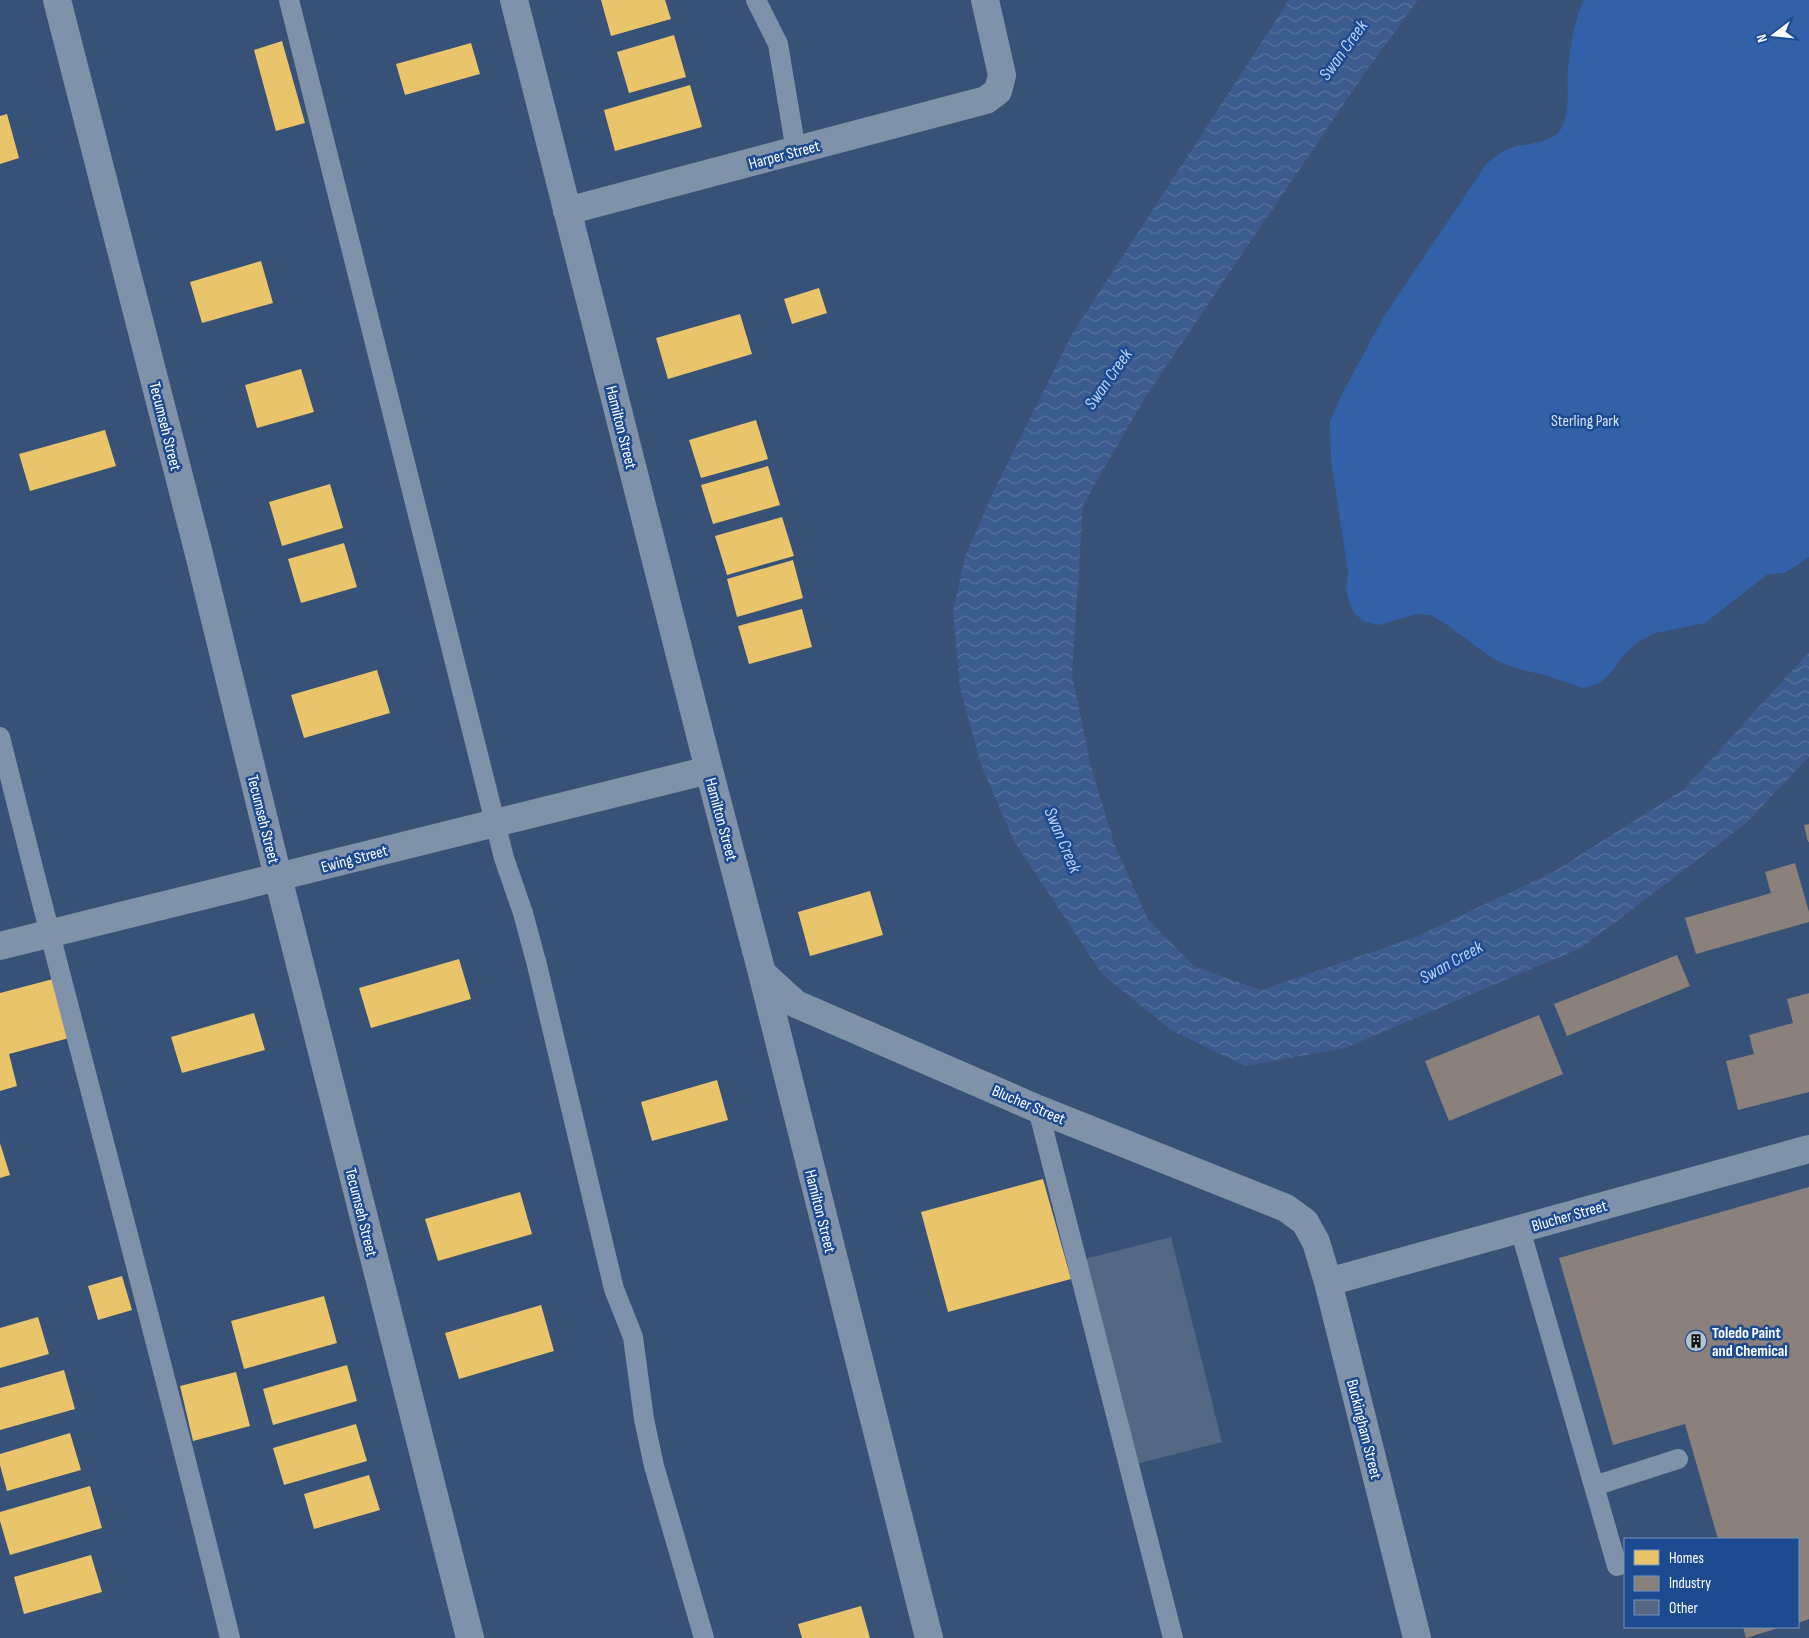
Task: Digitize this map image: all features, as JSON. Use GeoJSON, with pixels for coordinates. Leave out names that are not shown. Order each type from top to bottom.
{"type":"FeatureCollection","features":[{"type":"Feature","properties":{"kind":"street","name":"Tecumseh Street"},"geometry":{"type":"LineString","coordinates":[[57,0],[199,554],[278,878],[470,1638]]}},
{"type":"Feature","properties":{"kind":"street","name":"Hamilton Street"},"geometry":{"type":"LineString","coordinates":[[514,0],[929,1638]]}},
{"type":"Feature","properties":{"kind":"street","name":"Harper Street"},"geometry":{"type":"LineString","coordinates":[[567,211],[986,100],[998,90],[1002,75],[986,0]]}},
{"type":"Feature","properties":{"kind":"street","name":"Ewing Street"},"geometry":{"type":"LineString","coordinates":[[0,946],[278,878],[495,821],[709,770]]}},
{"type":"Feature","properties":{"kind":"street","name":"Blucher Street"},"geometry":{"type":"LineString","coordinates":[[762,973],[796,1004],[1038,1109],[1286,1208],[1305,1222]]}},
{"type":"Feature","properties":{"kind":"street","name":"Blucher Street"},"geometry":{"type":"LineString","coordinates":[[1328,1282],[1809,1149]]}},
{"type":"Feature","properties":{"kind":"street","name":"Buckingham Street"},"geometry":{"type":"LineString","coordinates":[[1305,1222],[1316,1242],[1328,1282],[1417,1638]]}},
{"type":"Feature","properties":{"kind":"lane"},"geometry":{"type":"LineString","coordinates":[[289,0],[504,858],[523,913],[537,965],[614,1289],[633,1337],[644,1419],[654,1466],[704,1638]]}},
{"type":"Feature","properties":{"kind":"lane"},"geometry":{"type":"LineString","coordinates":[[756,0],[778,44],[796,151]]}},
{"type":"Feature","properties":{"kind":"lane"},"geometry":{"type":"LineString","coordinates":[[0,737],[49,934],[189,1466],[230,1638]]}},
{"type":"Feature","properties":{"kind":"lane"},"geometry":{"type":"LineString","coordinates":[[1038,1109],[1173,1638]]}},
{"type":"Feature","properties":{"kind":"lane"},"geometry":{"type":"LineString","coordinates":[[1520,1229],[1617,1566],[1624,1564]]}},
{"type":"Feature","properties":{"kind":"lane"},"geometry":{"type":"LineString","coordinates":[[1594,1486],[1678,1459]]}},
{"type":"Feature","properties":{"kind":"green space","name":"Sterling Park"},"geometry":{"type":"Polygon","coordinates":[[[1584,0],[1809,0],[1809,557],[1785,573],[1768,574],[1705,623],[1656,633],[1636,643],[1609,675],[1598,684],[1583,688],[1509,666],[1492,658],[1443,622],[1430,615],[1417,614],[1379,625],[1365,622],[1355,614],[1349,602],[1346,589],[1348,572],[1331,460],[1330,421],[1342,394],[1383,318],[1487,163],[1507,149],[1544,141],[1554,136],[1560,130],[1566,114],[1568,67],[1575,24],[1584,0]]]}},
{"type":"Feature","properties":{"kind":"water","name":"Swan Creek"},"geometry":{"type":"Polygon","coordinates":[[[1289,0],[1418,0],[1360,80],[1144,399],[1083,505],[1072,675],[1091,767],[1115,846],[1148,919],[1195,967],[1261,990],[1413,938],[1555,871],[1684,789],[1809,652],[1809,757],[1745,824],[1581,948],[1345,1048],[1245,1066],[1171,1030],[1102,974],[1014,841],[981,765],[960,688],[953,611],[966,554],[996,486],[1072,334],[1289,0]]]}},
{"type":"Feature","properties":{"kind":"building: Homes"},"geometry":{"type":"Polygon","coordinates":[[[601,0],[665,0],[671,19],[611,36],[601,0]]]}},
{"type":"Feature","properties":{"kind":"building: Homes"},"geometry":{"type":"Polygon","coordinates":[[[674,35],[686,77],[629,93],[617,52],[674,35]]]}},
{"type":"Feature","properties":{"kind":"building: Homes"},"geometry":{"type":"Polygon","coordinates":[[[282,41],[305,123],[276,131],[254,50],[282,41]]]}},
{"type":"Feature","properties":{"kind":"building: Homes"},"geometry":{"type":"Polygon","coordinates":[[[471,43],[480,74],[405,95],[396,64],[471,43]]]}},
{"type":"Feature","properties":{"kind":"building: Homes"},"geometry":{"type":"Polygon","coordinates":[[[690,85],[702,127],[615,151],[604,110],[690,85]]]}},
{"type":"Feature","properties":{"kind":"building: Homes"},"geometry":{"type":"Polygon","coordinates":[[[7,114],[19,158],[0,164],[0,116],[7,114]]]}},
{"type":"Feature","properties":{"kind":"building: Homes"},"geometry":{"type":"Polygon","coordinates":[[[261,261],[273,303],[202,323],[190,282],[261,261]]]}},
{"type":"Feature","properties":{"kind":"building: Homes"},"geometry":{"type":"Polygon","coordinates":[[[819,288],[827,313],[792,324],[784,299],[819,288]]]}},
{"type":"Feature","properties":{"kind":"building: Homes"},"geometry":{"type":"Polygon","coordinates":[[[740,314],[752,354],[668,379],[656,338],[740,314]]]}},
{"type":"Feature","properties":{"kind":"building: Homes"},"geometry":{"type":"Polygon","coordinates":[[[301,369],[314,412],[257,428],[245,385],[301,369]]]}},
{"type":"Feature","properties":{"kind":"building: Homes"},"geometry":{"type":"Polygon","coordinates":[[[756,420],[768,459],[701,478],[689,440],[756,420]]]}},
{"type":"Feature","properties":{"kind":"building: Homes"},"geometry":{"type":"Polygon","coordinates":[[[105,430],[116,466],[30,491],[19,454],[105,430]]]}},
{"type":"Feature","properties":{"kind":"building: Homes"},"geometry":{"type":"Polygon","coordinates":[[[768,466],[780,505],[713,524],[701,485],[768,466]]]}},
{"type":"Feature","properties":{"kind":"building: Homes"},"geometry":{"type":"Polygon","coordinates":[[[330,484],[343,528],[282,546],[269,502],[330,484]]]}},
{"type":"Feature","properties":{"kind":"building: Homes"},"geometry":{"type":"Polygon","coordinates":[[[782,517],[794,556],[727,575],[715,536],[782,517]]]}},
{"type":"Feature","properties":{"kind":"building: Homes"},"geometry":{"type":"Polygon","coordinates":[[[344,543],[357,587],[301,603],[288,559],[344,543]]]}},
{"type":"Feature","properties":{"kind":"building: Homes"},"geometry":{"type":"Polygon","coordinates":[[[793,560],[803,598],[737,617],[727,579],[793,560]]]}},
{"type":"Feature","properties":{"kind":"building: Homes"},"geometry":{"type":"Polygon","coordinates":[[[802,609],[812,647],[749,664],[738,626],[802,609]]]}},
{"type":"Feature","properties":{"kind":"building: Homes"},"geometry":{"type":"Polygon","coordinates":[[[377,670],[390,713],[304,738],[291,695],[377,670]]]}},
{"type":"Feature","properties":{"kind":"building: Homes"},"geometry":{"type":"Polygon","coordinates":[[[870,891],[883,935],[810,956],[798,912],[870,891]]]}},
{"type":"Feature","properties":{"kind":"building: Homes"},"geometry":{"type":"Polygon","coordinates":[[[459,959],[471,999],[371,1028],[359,988],[459,959]]]}},
{"type":"Feature","properties":{"kind":"building: Homes"},"geometry":{"type":"Polygon","coordinates":[[[53,979],[69,1038],[9,1054],[17,1086],[0,1091],[0,993],[53,979]]]}},
{"type":"Feature","properties":{"kind":"building: Homes"},"geometry":{"type":"Polygon","coordinates":[[[254,1013],[265,1050],[182,1073],[171,1037],[254,1013]]]}},
{"type":"Feature","properties":{"kind":"building: Homes"},"geometry":{"type":"Polygon","coordinates":[[[717,1080],[728,1120],[652,1141],[641,1102],[717,1080]]]}},
{"type":"Feature","properties":{"kind":"building: Homes"},"geometry":{"type":"Polygon","coordinates":[[[0,1143],[10,1175],[0,1178],[0,1143]]]}},
{"type":"Feature","properties":{"kind":"building: Homes"},"geometry":{"type":"Polygon","coordinates":[[[1043,1179],[1071,1279],[948,1312],[921,1212],[1043,1179]]]}},
{"type":"Feature","properties":{"kind":"building: Homes"},"geometry":{"type":"Polygon","coordinates":[[[520,1192],[532,1234],[438,1261],[425,1219],[520,1192]]]}},
{"type":"Feature","properties":{"kind":"building: Homes"},"geometry":{"type":"Polygon","coordinates":[[[122,1276],[132,1310],[98,1320],[88,1286],[122,1276]]]}},
{"type":"Feature","properties":{"kind":"building: Homes"},"geometry":{"type":"Polygon","coordinates":[[[324,1296],[337,1343],[244,1369],[231,1321],[324,1296]]]}},
{"type":"Feature","properties":{"kind":"building: Homes"},"geometry":{"type":"Polygon","coordinates":[[[541,1305],[554,1351],[459,1379],[445,1333],[541,1305]]]}},
{"type":"Feature","properties":{"kind":"building: Homes"},"geometry":{"type":"Polygon","coordinates":[[[38,1317],[49,1354],[0,1368],[0,1328],[38,1317]]]}},
{"type":"Feature","properties":{"kind":"building: Homes"},"geometry":{"type":"Polygon","coordinates":[[[347,1365],[357,1401],[273,1425],[263,1389],[347,1365]]]}},
{"type":"Feature","properties":{"kind":"building: Homes"},"geometry":{"type":"Polygon","coordinates":[[[64,1370],[75,1409],[0,1430],[0,1388],[64,1370]]]}},
{"type":"Feature","properties":{"kind":"building: Homes"},"geometry":{"type":"Polygon","coordinates":[[[236,1372],[250,1426],[193,1441],[180,1386],[236,1372]]]}},
{"type":"Feature","properties":{"kind":"building: Homes"},"geometry":{"type":"Polygon","coordinates":[[[356,1424],[367,1461],[284,1485],[273,1448],[356,1424]]]}},
{"type":"Feature","properties":{"kind":"building: Homes"},"geometry":{"type":"Polygon","coordinates":[[[70,1433],[81,1470],[7,1491],[0,1465],[0,1454],[70,1433]]]}},
{"type":"Feature","properties":{"kind":"building: Homes"},"geometry":{"type":"Polygon","coordinates":[[[369,1475],[380,1510],[314,1529],[304,1494],[369,1475]]]}},
{"type":"Feature","properties":{"kind":"building: Homes"},"geometry":{"type":"Polygon","coordinates":[[[90,1486],[102,1528],[10,1555],[0,1521],[0,1512],[90,1486]]]}},
{"type":"Feature","properties":{"kind":"building: Homes"},"geometry":{"type":"Polygon","coordinates":[[[91,1555],[102,1592],[24,1614],[14,1577],[91,1555]]]}},
{"type":"Feature","properties":{"kind":"building: Homes"},"geometry":{"type":"Polygon","coordinates":[[[861,1606],[870,1638],[802,1638],[798,1624],[861,1606]]]}},
{"type":"Feature","properties":{"kind":"building: Industry"},"geometry":{"type":"Polygon","coordinates":[[[1809,824],[1809,842],[1808,842],[1804,825],[1809,824]]]}},
{"type":"Feature","properties":{"kind":"building: Industry"},"geometry":{"type":"Polygon","coordinates":[[[1795,863],[1809,912],[1809,922],[1696,954],[1685,918],[1771,893],[1765,872],[1795,863]]]}},
{"type":"Feature","properties":{"kind":"building: Industry"},"geometry":{"type":"Polygon","coordinates":[[[1677,955],[1690,986],[1567,1036],[1554,1004],[1677,955]]]}},
{"type":"Feature","properties":{"kind":"building: Industry"},"geometry":{"type":"Polygon","coordinates":[[[1809,993],[1809,1092],[1738,1110],[1726,1061],[1754,1054],[1749,1035],[1793,1023],[1787,999],[1809,993]]]}},
{"type":"Feature","properties":{"kind":"building: Industry"},"geometry":{"type":"Polygon","coordinates":[[[1539,1015],[1563,1074],[1449,1121],[1425,1061],[1539,1015]]]}},
{"type":"Feature","properties":{"kind":"building: Industry","name":"Toledo Paint and Chemical"},"geometry":{"type":"Polygon","coordinates":[[[1809,1187],[1809,1619],[1799,1623],[1799,1538],[1718,1538],[1685,1424],[1613,1445],[1559,1258],[1809,1187]]]}},
{"type":"Feature","properties":{"kind":"building: Industry"},"geometry":{"type":"Polygon","coordinates":[[[1743,1628],[1779,1628],[1746,1638],[1743,1628]]]}},
{"type":"Feature","properties":{"kind":"building: Other"},"geometry":{"type":"Polygon","coordinates":[[[1171,1237],[1222,1442],[1136,1464],[1085,1259],[1171,1237]]]}},
{"type":"Feature","properties":{"kind":"place","name":"Toledo Paint and Chemical"},"geometry":{"type":"Point","coordinates":[1696,1341]}}]}
